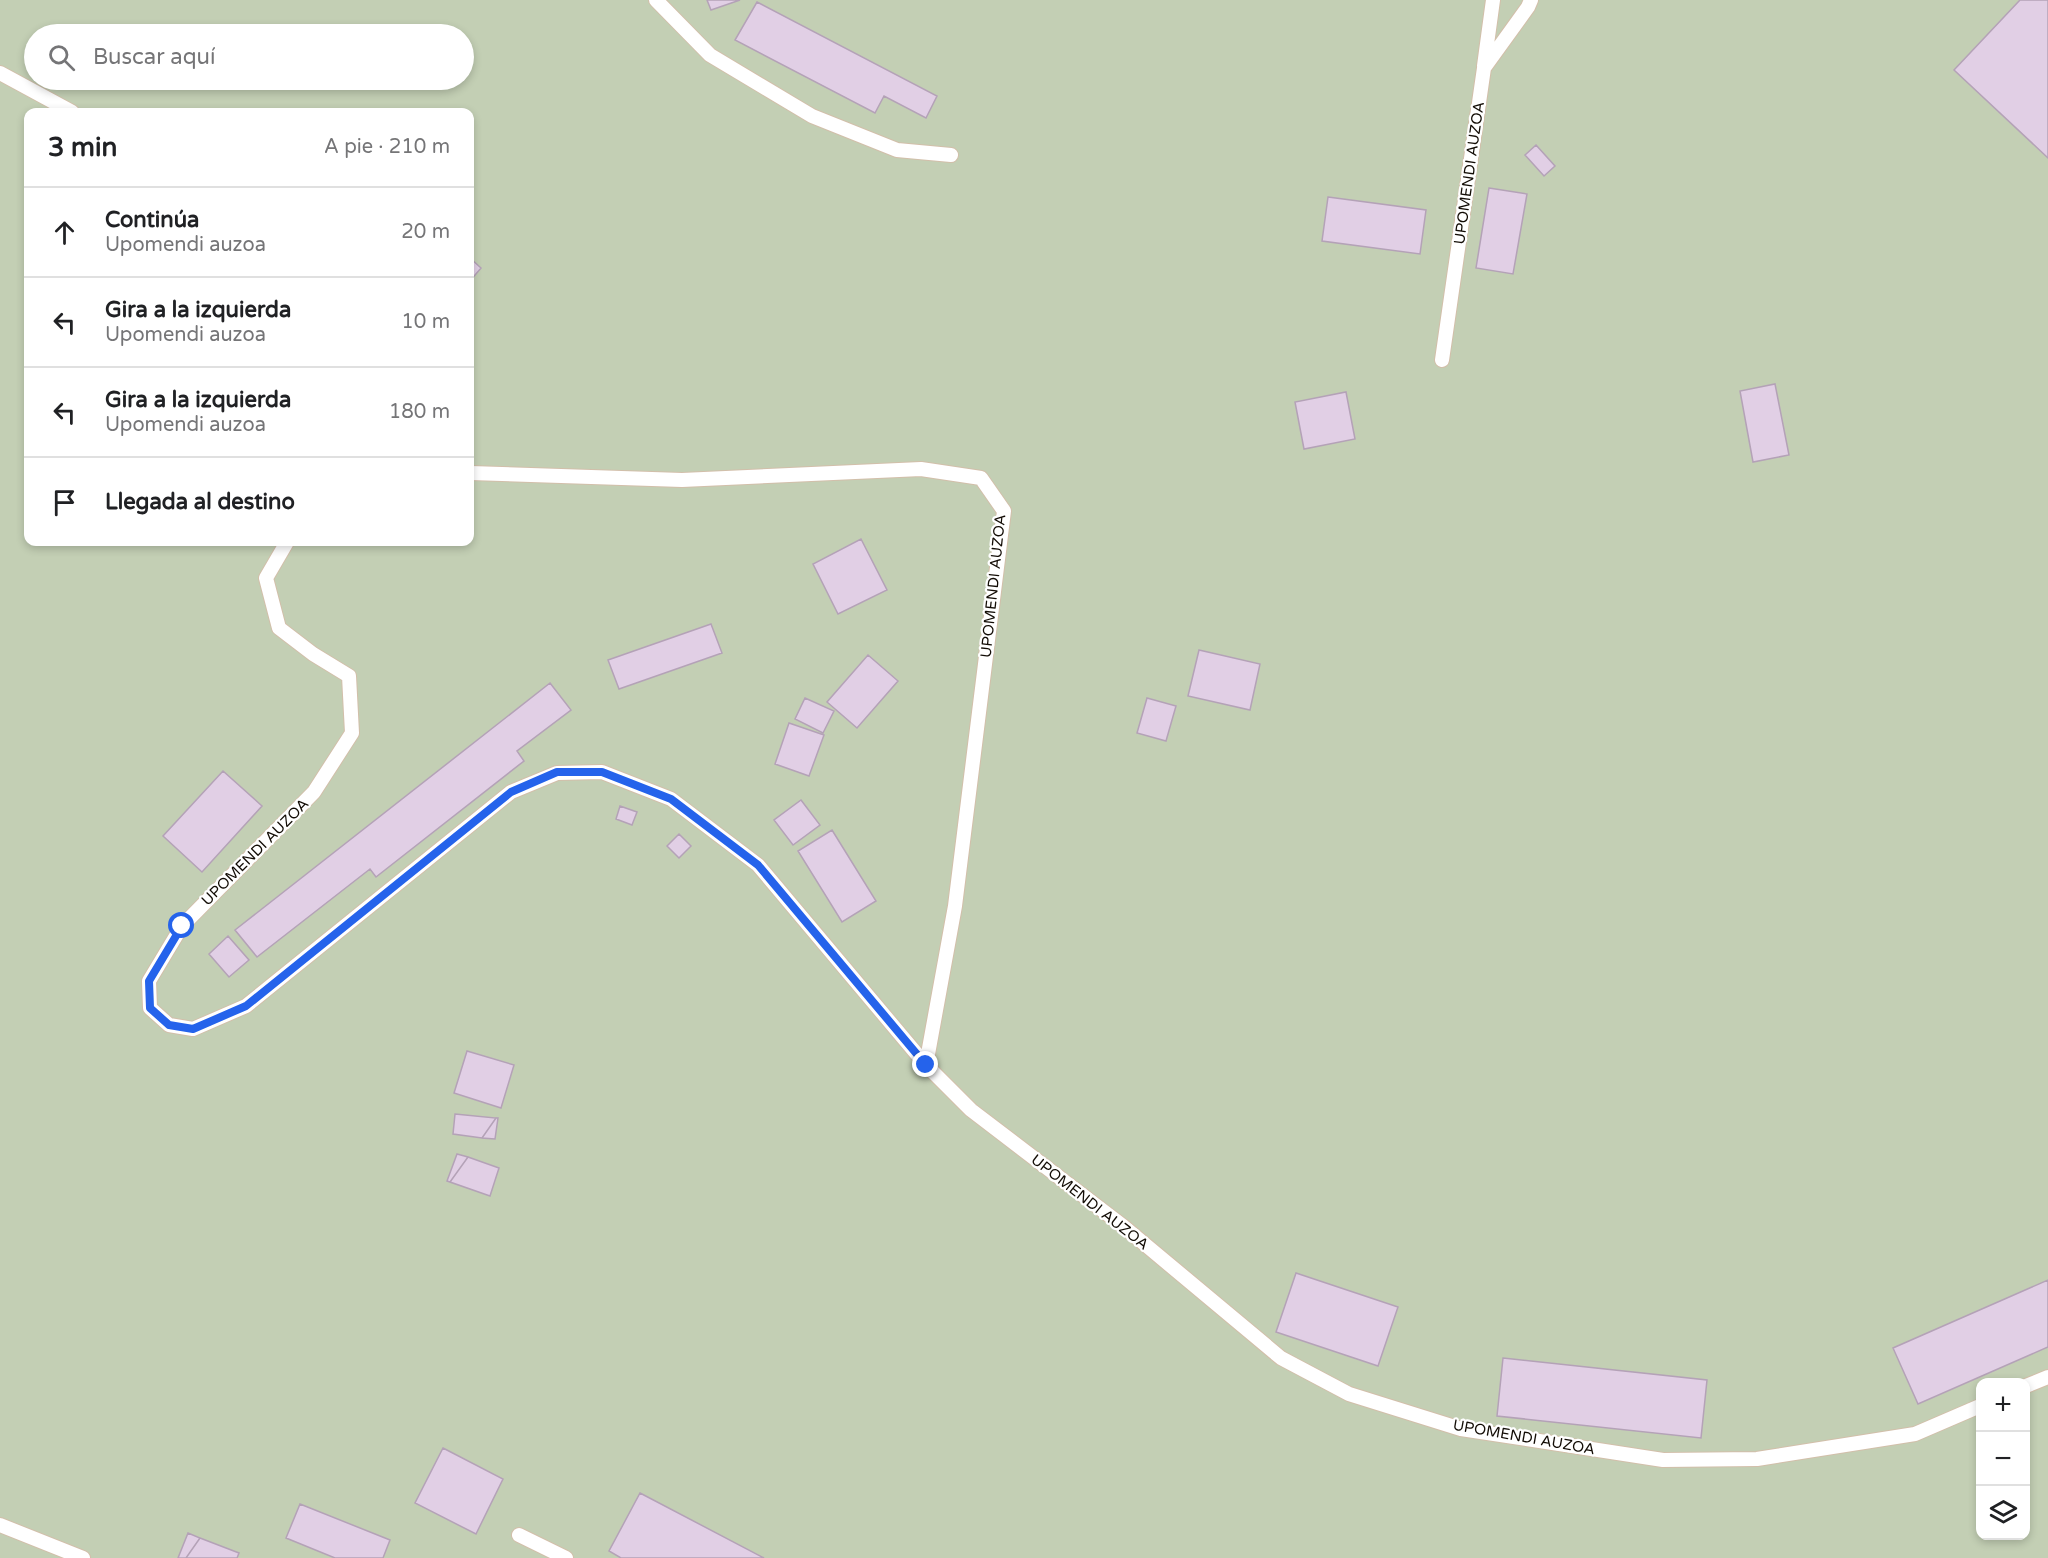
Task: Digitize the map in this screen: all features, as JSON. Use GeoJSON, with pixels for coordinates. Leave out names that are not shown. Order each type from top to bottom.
{"type":"FeatureCollection","features":[{"type":"Feature","properties":{"kind":"lane"},"geometry":{"type":"LineString","coordinates":[[656,0],[710,55],[812,116],[897,150],[951,155]]}},
{"type":"Feature","properties":{"kind":"lane"},"geometry":{"type":"LineString","coordinates":[[1484,68],[1493,0]]}},
{"type":"Feature","properties":{"kind":"lane","name":"UPOMENDI AUZOA"},"geometry":{"type":"LineString","coordinates":[[1442,360],[1484,68],[1531,0]]}},
{"type":"Feature","properties":{"kind":"lane"},"geometry":{"type":"LineString","coordinates":[[0,73],[24,86]]}},
{"type":"Feature","properties":{"kind":"lane"},"geometry":{"type":"LineString","coordinates":[[31,90],[65,108]]}},
{"type":"Feature","properties":{"kind":"lane","name":"UPOMENDI AUZOA"},"geometry":{"type":"LineString","coordinates":[[474,473],[682,480],[921,469],[981,478],[1004,511],[955,906],[926,1065]]}},
{"type":"Feature","properties":{"kind":"lane","name":"UPOMENDI AUZOA"},"geometry":{"type":"LineString","coordinates":[[285,546],[266,578],[279,628],[349,676],[352,733],[314,792],[182,926],[149,981],[150,1008],[169,1025],[193,1029],[246,1006],[511,792],[557,772],[602,772],[671,799],[758,865],[926,1065],[971,1110],[1123,1226],[1281,1358],[1349,1394],[1461,1429],[1664,1460],[1757,1459],[1915,1434],[1976,1408]]}},
{"type":"Feature","properties":{"kind":"lane"},"geometry":{"type":"LineString","coordinates":[[2030,1384],[2048,1377]]}},
{"type":"Feature","properties":{"kind":"lane"},"geometry":{"type":"LineString","coordinates":[[0,1525],[83,1558]]}},
{"type":"Feature","properties":{"kind":"lane"},"geometry":{"type":"LineString","coordinates":[[519,1535],[567,1558]]}},
{"type":"Feature","properties":{"kind":"green space"},"geometry":{"type":"Polygon","coordinates":[[[0,0],[2048,0],[2048,1558],[0,1558],[0,0]]]}},
{"type":"Feature","properties":{"kind":"building"},"geometry":{"type":"Polygon","coordinates":[[[707,0],[740,0],[711,10],[707,0]]]}},
{"type":"Feature","properties":{"kind":"building"},"geometry":{"type":"Polygon","coordinates":[[[2020,0],[2048,0],[2048,158],[1954,70],[2020,0]]]}},
{"type":"Feature","properties":{"kind":"building"},"geometry":{"type":"Polygon","coordinates":[[[757,2],[937,96],[926,118],[884,96],[875,113],[735,40],[757,2]]]}},
{"type":"Feature","properties":{"kind":"building"},"geometry":{"type":"Polygon","coordinates":[[[1536,145],[1555,166],[1544,176],[1525,155],[1536,145]]]}},
{"type":"Feature","properties":{"kind":"building"},"geometry":{"type":"Polygon","coordinates":[[[1489,188],[1527,194],[1513,274],[1476,268],[1489,188]]]}},
{"type":"Feature","properties":{"kind":"building"},"geometry":{"type":"Polygon","coordinates":[[[1328,197],[1426,210],[1420,254],[1322,241],[1328,197]]]}},
{"type":"Feature","properties":{"kind":"building"},"geometry":{"type":"Polygon","coordinates":[[[474,262],[481,268],[474,276],[474,262]]]}},
{"type":"Feature","properties":{"kind":"building"},"geometry":{"type":"Polygon","coordinates":[[[1775,384],[1789,455],[1753,462],[1740,391],[1775,384]]]}},
{"type":"Feature","properties":{"kind":"building"},"geometry":{"type":"Polygon","coordinates":[[[1346,392],[1355,439],[1304,449],[1295,402],[1346,392]]]}},
{"type":"Feature","properties":{"kind":"building"},"geometry":{"type":"Polygon","coordinates":[[[861,539],[887,590],[838,614],[813,564],[861,539]]]}},
{"type":"Feature","properties":{"kind":"building"},"geometry":{"type":"Polygon","coordinates":[[[711,624],[722,653],[619,689],[608,660],[711,624]]]}},
{"type":"Feature","properties":{"kind":"building"},"geometry":{"type":"Polygon","coordinates":[[[1199,650],[1260,664],[1250,710],[1188,696],[1199,650]]]}},
{"type":"Feature","properties":{"kind":"building"},"geometry":{"type":"Polygon","coordinates":[[[868,655],[898,681],[857,728],[827,702],[868,655]]]}},
{"type":"Feature","properties":{"kind":"building"},"geometry":{"type":"Polygon","coordinates":[[[550,683],[571,710],[517,751],[524,761],[376,877],[370,869],[257,957],[235,930],[550,683]]]}},
{"type":"Feature","properties":{"kind":"building"},"geometry":{"type":"Polygon","coordinates":[[[805,698],[834,711],[823,733],[795,719],[805,698]]]}},
{"type":"Feature","properties":{"kind":"building"},"geometry":{"type":"Polygon","coordinates":[[[1147,698],[1176,706],[1166,741],[1137,733],[1147,698]]]}},
{"type":"Feature","properties":{"kind":"building"},"geometry":{"type":"Polygon","coordinates":[[[789,723],[824,735],[809,776],[775,764],[789,723]]]}},
{"type":"Feature","properties":{"kind":"building"},"geometry":{"type":"Polygon","coordinates":[[[223,771],[262,806],[202,872],[163,836],[223,771]]]}},
{"type":"Feature","properties":{"kind":"building"},"geometry":{"type":"Polygon","coordinates":[[[801,800],[820,825],[793,845],[774,820],[801,800]]]}},
{"type":"Feature","properties":{"kind":"building"},"geometry":{"type":"Polygon","coordinates":[[[620,806],[637,812],[632,825],[616,819],[620,806]]]}},
{"type":"Feature","properties":{"kind":"building"},"geometry":{"type":"Polygon","coordinates":[[[832,830],[876,901],[842,922],[798,851],[832,830]]]}},
{"type":"Feature","properties":{"kind":"building"},"geometry":{"type":"Polygon","coordinates":[[[679,834],[691,846],[679,858],[667,846],[679,834]]]}},
{"type":"Feature","properties":{"kind":"building"},"geometry":{"type":"Polygon","coordinates":[[[228,936],[249,960],[229,977],[209,954],[228,936]]]}},
{"type":"Feature","properties":{"kind":"building"},"geometry":{"type":"Polygon","coordinates":[[[467,1051],[514,1065],[501,1108],[454,1093],[467,1051]]]}},
{"type":"Feature","properties":{"kind":"building"},"geometry":{"type":"Polygon","coordinates":[[[455,1114],[496,1118],[482,1138],[453,1134],[455,1114]]]}},
{"type":"Feature","properties":{"kind":"building"},"geometry":{"type":"Polygon","coordinates":[[[498,1118],[495,1139],[482,1138],[498,1118]]]}},
{"type":"Feature","properties":{"kind":"building"},"geometry":{"type":"Polygon","coordinates":[[[457,1154],[468,1157],[450,1182],[447,1181],[457,1154]]]}},
{"type":"Feature","properties":{"kind":"building"},"geometry":{"type":"Polygon","coordinates":[[[468,1157],[499,1168],[490,1196],[450,1182],[468,1157]]]}},
{"type":"Feature","properties":{"kind":"building"},"geometry":{"type":"Polygon","coordinates":[[[1296,1273],[1398,1307],[1378,1366],[1276,1332],[1296,1273]]]}},
{"type":"Feature","properties":{"kind":"building"},"geometry":{"type":"Polygon","coordinates":[[[2048,1280],[2048,1347],[1918,1404],[1893,1348],[2048,1280]]]}},
{"type":"Feature","properties":{"kind":"building"},"geometry":{"type":"Polygon","coordinates":[[[1503,1358],[1707,1380],[1701,1438],[1497,1416],[1503,1358]]]}},
{"type":"Feature","properties":{"kind":"building"},"geometry":{"type":"Polygon","coordinates":[[[443,1448],[503,1479],[476,1534],[415,1503],[443,1448]]]}},
{"type":"Feature","properties":{"kind":"building"},"geometry":{"type":"Polygon","coordinates":[[[640,1493],[764,1558],[621,1558],[609,1551],[640,1493]]]}},
{"type":"Feature","properties":{"kind":"building"},"geometry":{"type":"Polygon","coordinates":[[[300,1504],[390,1540],[383,1558],[335,1558],[286,1538],[300,1504]]]}},
{"type":"Feature","properties":{"kind":"building"},"geometry":{"type":"Polygon","coordinates":[[[188,1533],[200,1538],[186,1558],[178,1558],[188,1533]]]}},
{"type":"Feature","properties":{"kind":"building"},"geometry":{"type":"Polygon","coordinates":[[[200,1538],[239,1553],[237,1558],[186,1558],[200,1538]]]}},
{"type":"Feature","properties":{"kind":"route"},"geometry":{"type":"LineString","coordinates":[[182,926],[149,981],[150,1008],[169,1025],[193,1029],[246,1006],[511,792],[557,772],[602,772],[671,799],[758,865],[926,1065]]}}]}
